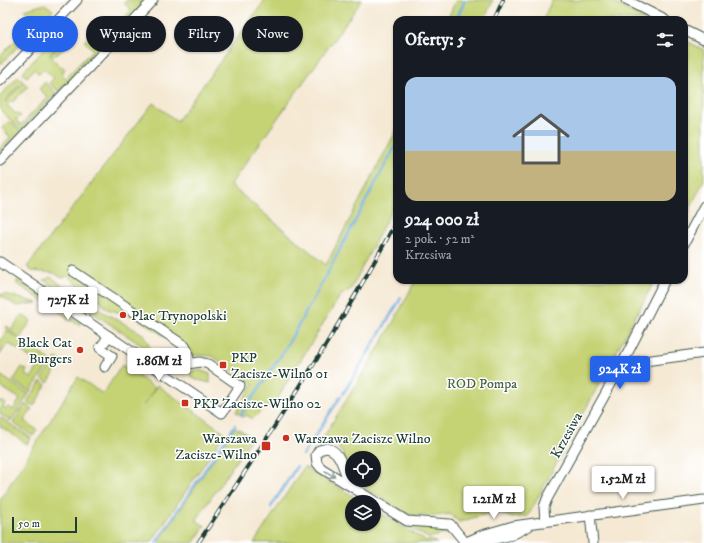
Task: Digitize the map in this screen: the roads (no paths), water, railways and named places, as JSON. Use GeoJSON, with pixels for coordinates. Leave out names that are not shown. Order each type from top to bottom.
{"type":"FeatureCollection","features":[{"type":"Feature","properties":{"kind":"street"},"geometry":{"type":"LineString","coordinates":[[0,81],[77,0]]}},
{"type":"Feature","properties":{"kind":"street"},"geometry":{"type":"LineString","coordinates":[[0,161],[153,0]]}},
{"type":"Feature","properties":{"kind":"street"},"geometry":{"type":"LineString","coordinates":[[626,0],[657,16]]}},
{"type":"Feature","properties":{"kind":"street"},"geometry":{"type":"LineString","coordinates":[[688,32],[704,40]]}},
{"type":"Feature","properties":{"kind":"street"},"geometry":{"type":"LineString","coordinates":[[688,236],[704,206]]}},
{"type":"Feature","properties":{"kind":"street"},"geometry":{"type":"LineString","coordinates":[[1,264],[222,413],[240,386],[208,364],[200,362],[176,366],[163,366],[148,363]]}},
{"type":"Feature","properties":{"kind":"street"},"geometry":{"type":"LineString","coordinates":[[73,271],[185,346],[188,350],[190,364]]}},
{"type":"Feature","properties":{"kind":"street","name":"Krzesiwa"},"geometry":{"type":"LineString","coordinates":[[545,522],[544,507],[546,499],[622,364],[647,305],[662,284]]}},
{"type":"Feature","properties":{"kind":"street"},"geometry":{"type":"LineString","coordinates":[[105,367],[112,356],[100,348],[108,336]]}},
{"type":"Feature","properties":{"kind":"street"},"geometry":{"type":"LineString","coordinates":[[622,364],[704,353]]}},
{"type":"Feature","properties":{"kind":"street"},"geometry":{"type":"LineString","coordinates":[[356,490],[348,481],[335,452],[327,448],[319,450],[316,459],[320,467],[356,490],[407,521],[436,519],[446,523],[452,526],[467,543],[490,532],[531,523],[704,500]]}},
{"type":"Feature","properties":{"kind":"street"},"geometry":{"type":"LineString","coordinates":[[590,515],[594,543]]}},
{"type":"Feature","properties":{"kind":"street"},"geometry":{"type":"LineString","coordinates":[[478,543],[512,535],[524,529],[531,523]]}},
{"type":"Feature","properties":{"kind":"waterway"},"geometry":{"type":"LineString","coordinates":[[458,16],[465,0]]}},
{"type":"Feature","properties":{"kind":"waterway"},"geometry":{"type":"LineString","coordinates":[[241,415],[284,351],[393,150]]}},
{"type":"Feature","properties":{"kind":"waterway"},"geometry":{"type":"LineString","coordinates":[[343,394],[401,298]]}},
{"type":"Feature","properties":{"kind":"waterway"},"geometry":{"type":"LineString","coordinates":[[303,455],[341,396]]}},
{"type":"Feature","properties":{"kind":"waterway"},"geometry":{"type":"LineString","coordinates":[[156,543],[235,425]]}},
{"type":"Feature","properties":{"kind":"waterway"},"geometry":{"type":"LineString","coordinates":[[271,507],[297,466]]}},
{"type":"Feature","properties":{"kind":"railway"},"geometry":{"type":"LineString","coordinates":[[496,16],[503,0]]}},
{"type":"Feature","properties":{"kind":"railway"},"geometry":{"type":"LineString","coordinates":[[198,543],[327,343],[393,227]]}},
{"type":"Feature","properties":{"kind":"place","name":"Plac Trynopolski"},"geometry":{"type":"Point","coordinates":[123,315]}},
{"type":"Feature","properties":{"kind":"place","name":"Black Cat Burgers"},"geometry":{"type":"Point","coordinates":[80,350]}},
{"type":"Feature","properties":{"kind":"place","name":"PKP Zacisze-Wilno 01"},"geometry":{"type":"Point","coordinates":[223,365]}},
{"type":"Feature","properties":{"kind":"place","name":"PKP Zacisze-Wilno 02"},"geometry":{"type":"Point","coordinates":[185,403]}},
{"type":"Feature","properties":{"kind":"place","name":"Warszawa Zacisze Wilno"},"geometry":{"type":"Point","coordinates":[286,438]}},
{"type":"Feature","properties":{"kind":"place","name":"Warszawa Zacisze-Wilno"},"geometry":{"type":"Point","coordinates":[266,446]}},
{"type":"Feature","properties":{"kind":"park label","name":"ROD Pompa"},"geometry":{"type":"Point","coordinates":[482,383]}}]}
